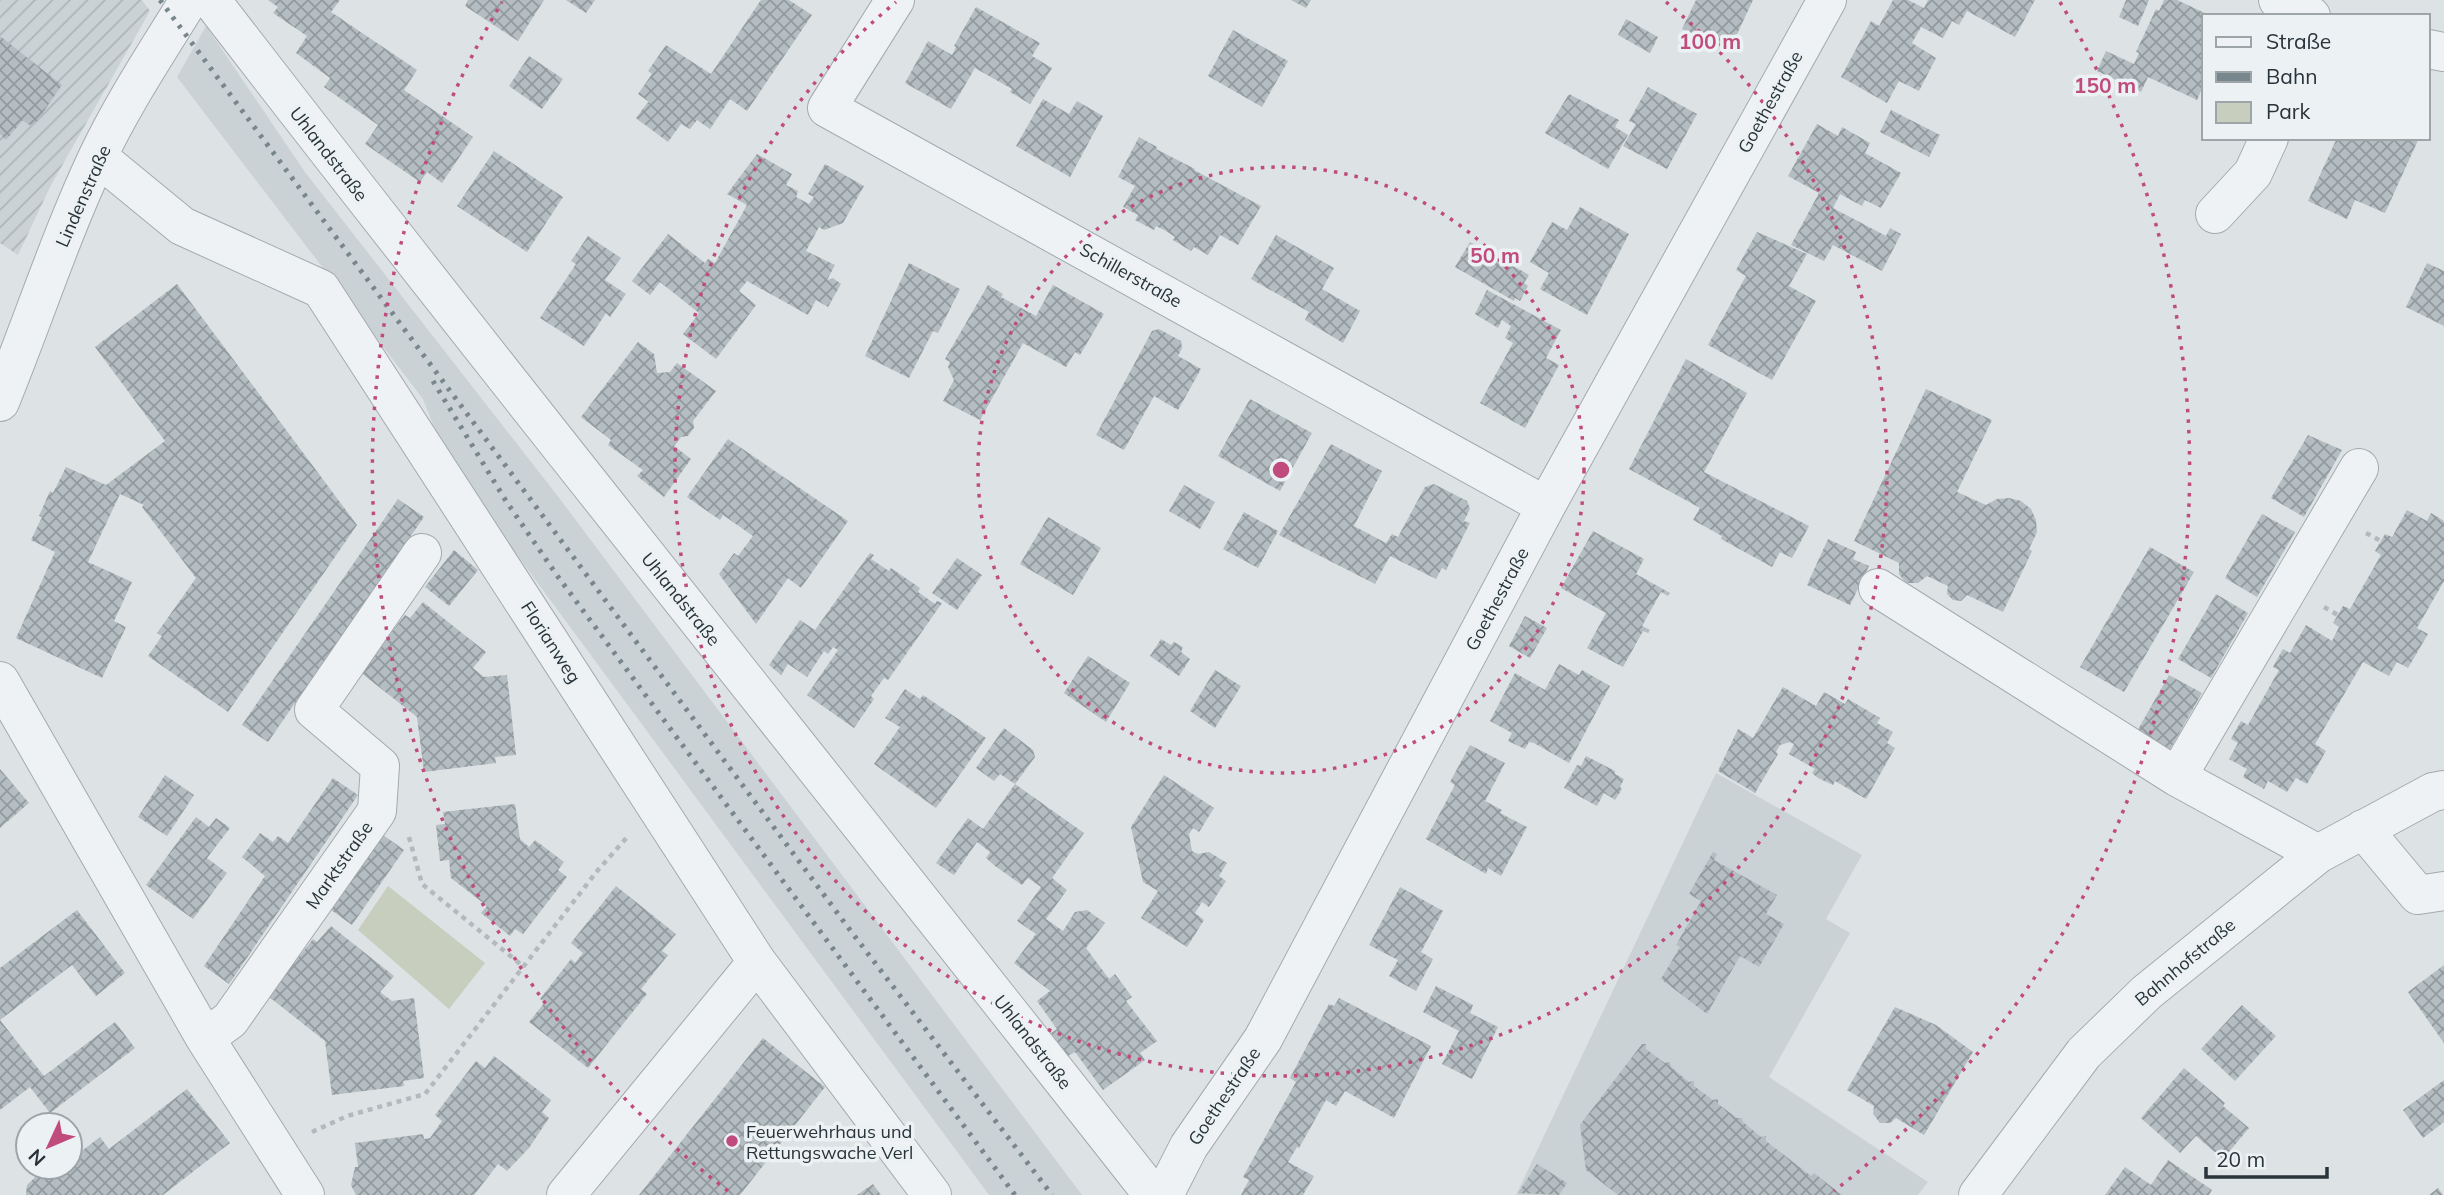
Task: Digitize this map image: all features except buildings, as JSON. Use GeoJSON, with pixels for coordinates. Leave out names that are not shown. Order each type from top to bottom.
{"type":"FeatureCollection","features":[{"type":"Feature","properties":{"kind":"street","name":"Lindenstraße"},"geometry":{"type":"LineString","coordinates":[[0,402],[68,226],[98,157],[142,76],[188,0]]}},
{"type":"Feature","properties":{"kind":"street","name":"Uhlandstraße"},"geometry":{"type":"LineString","coordinates":[[211,0],[533,415],[816,766],[1153,1195]]}},
{"type":"Feature","properties":{"kind":"street","name":"Schillerstraße"},"geometry":{"type":"LineString","coordinates":[[895,0],[827,108],[1546,506]]}},
{"type":"Feature","properties":{"kind":"street","name":"Goethestraße"},"geometry":{"type":"LineString","coordinates":[[1164,1195],[1189,1146],[1264,1038],[1546,506],[1827,0]]}},
{"type":"Feature","properties":{"kind":"street"},"geometry":{"type":"LineString","coordinates":[[2278,0],[2307,14]]}},
{"type":"Feature","properties":{"kind":"street"},"geometry":{"type":"LineString","coordinates":[[2215,214],[2253,173],[2268,140]]}},
{"type":"Feature","properties":{"kind":"street","name":"Florianweg"},"geometry":{"type":"LineString","coordinates":[[98,157],[182,226],[321,289],[757,962],[932,1195]]}},
{"type":"Feature","properties":{"kind":"street"},"geometry":{"type":"LineString","coordinates":[[2177,777],[2359,468]]}},
{"type":"Feature","properties":{"kind":"street","name":"Marktstraße"},"geometry":{"type":"LineString","coordinates":[[205,1038],[230,1020],[377,811],[380,766],[314,710],[422,553]]}},
{"type":"Feature","properties":{"kind":"street"},"geometry":{"type":"LineString","coordinates":[[1878,588],[2177,777],[2318,854]]}},
{"type":"Feature","properties":{"kind":"street"},"geometry":{"type":"LineString","coordinates":[[0,681],[205,1038],[305,1195]]}},
{"type":"Feature","properties":{"kind":"street","name":"Bahnhofstraße"},"geometry":{"type":"LineString","coordinates":[[1978,1195],[2084,1053],[2147,992],[2318,854],[2433,792],[2444,790]]}},
{"type":"Feature","properties":{"kind":"street"},"geometry":{"type":"LineString","coordinates":[[2363,829],[2418,895],[2444,891]]}},
{"type":"Feature","properties":{"kind":"street"},"geometry":{"type":"LineString","coordinates":[[566,1195],[757,962]]}},
{"type":"Feature","properties":{"kind":"path"},"geometry":{"type":"LineString","coordinates":[[276,1149],[347,1116],[425,1094],[598,870],[656,804]]}},
{"type":"Feature","properties":{"kind":"path"},"geometry":{"type":"LineString","coordinates":[[409,836],[422,884],[524,967]]}},
{"type":"Feature","properties":{"kind":"shaded area"},"geometry":{"type":"Polygon","coordinates":[[[0,0],[142,0],[150,11],[51,185],[18,255],[0,243],[0,0]]]}},
{"type":"Feature","properties":{"kind":"shaded area"},"geometry":{"type":"Polygon","coordinates":[[[206,26],[305,172],[560,499],[1082,1195],[989,1195],[447,460],[423,399],[177,77],[206,26]]]}},
{"type":"Feature","properties":{"kind":"shaded area"},"geometry":{"type":"Polygon","coordinates":[[[1716,773],[1862,855],[1826,919],[1850,933],[1769,1077],[1928,1182],[1918,1195],[1516,1195],[1716,773]]]}},
{"type":"Feature","properties":{"kind":"green space"},"geometry":{"type":"Polygon","coordinates":[[[388,886],[485,963],[449,1009],[358,930],[388,886]]]}},
{"type":"Feature","properties":{"kind":"railway"},"geometry":{"type":"LineString","coordinates":[[160,0],[853,934],[1052,1195]]}},
{"type":"Feature","properties":{"kind":"railway"},"geometry":{"type":"LineString","coordinates":[[433,381],[506,501],[556,574],[1015,1195]]}},
{"type":"Feature","properties":{"kind":"place","name":"Feuerwehrhaus und Rettungswache Verl"},"geometry":{"type":"Point","coordinates":[732,1141]}}]}
